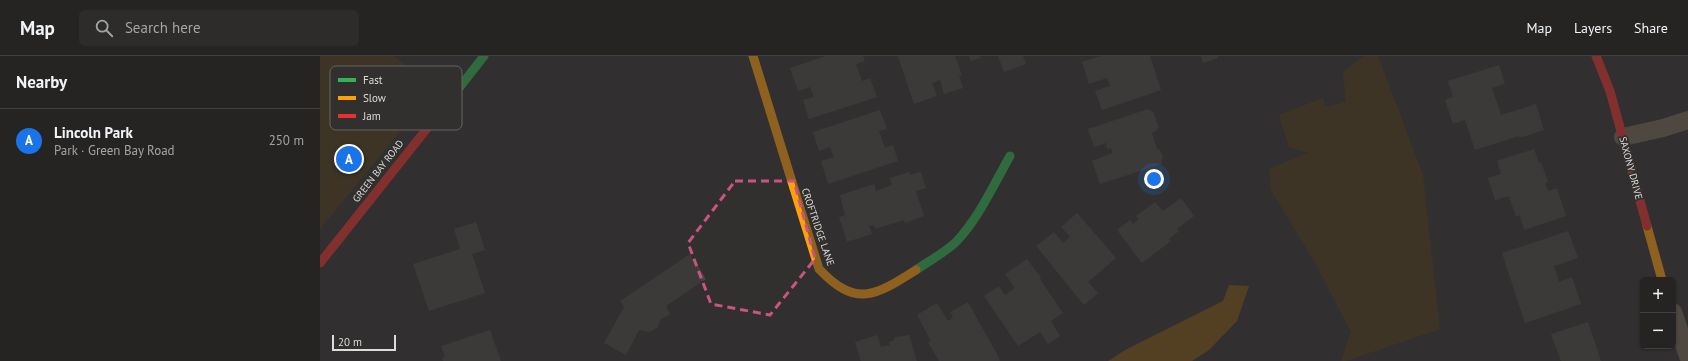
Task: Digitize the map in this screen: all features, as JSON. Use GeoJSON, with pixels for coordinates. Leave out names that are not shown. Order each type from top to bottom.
{"type":"FeatureCollection","features":[{"type":"Feature","properties":{"kind":"street","name":"GREEN BAY ROAD"},"geometry":{"type":"LineString","coordinates":[[462,84],[484,56]]}},
{"type":"Feature","properties":{"kind":"street","name":"CROFTRIDGE LANE"},"geometry":{"type":"LineString","coordinates":[[753,56],[818,269],[839,289],[854,294],[873,294],[894,284],[949,248],[960,236],[977,211],[1010,156]]}},
{"type":"Feature","properties":{"kind":"street","name":"SAXONY DRIVE"},"geometry":{"type":"LineString","coordinates":[[1596,56],[1610,91],[1661,277]]}},
{"type":"Feature","properties":{"kind":"street"},"geometry":{"type":"LineString","coordinates":[[1623,138],[1688,120]]}},
{"type":"Feature","properties":{"kind":"street","name":"GREEN BAY ROAD"},"geometry":{"type":"LineString","coordinates":[[320,263],[425,130]]}},
{"type":"Feature","properties":{"kind":"street"},"geometry":{"type":"LineString","coordinates":[[1673,313],[1688,356]]}},
{"type":"Feature","properties":{"kind":"highlighted area"},"geometry":{"type":"Polygon","coordinates":[[[735,181],[794,181],[815,259],[770,315],[711,304],[688,243],[735,181]]]}},
{"type":"Feature","properties":{"kind":"shaded area"},"geometry":{"type":"Polygon","coordinates":[[[320,56],[394,56],[406,66],[330,66],[330,130],[401,130],[320,229],[320,56]]]}},
{"type":"Feature","properties":{"kind":"shaded area"},"geometry":{"type":"Polygon","coordinates":[[[1364,56],[1378,56],[1423,175],[1440,329],[1346,361],[1341,361],[1351,332],[1318,268],[1271,190],[1269,169],[1308,153],[1289,147],[1279,115],[1323,98],[1325,107],[1346,102],[1343,72],[1364,56]]]}},
{"type":"Feature","properties":{"kind":"shaded area"},"geometry":{"type":"Polygon","coordinates":[[[1229,285],[1249,286],[1237,321],[1209,350],[1192,361],[1108,361],[1127,349],[1223,301],[1229,285]]]}},
{"type":"Feature","properties":{"kind":"building"},"geometry":{"type":"Polygon","coordinates":[[[826,56],[863,56],[865,61],[856,64],[862,81],[870,78],[877,97],[809,119],[803,100],[814,97],[810,87],[798,91],[790,68],[826,56]]]}},
{"type":"Feature","properties":{"kind":"building"},"geometry":{"type":"Polygon","coordinates":[[[898,56],[955,56],[962,75],[959,76],[963,88],[944,94],[940,80],[932,83],[937,96],[914,104],[898,56]]]}},
{"type":"Feature","properties":{"kind":"building"},"geometry":{"type":"Polygon","coordinates":[[[969,56],[980,56],[981,58],[971,61],[969,56]]]}},
{"type":"Feature","properties":{"kind":"building"},"geometry":{"type":"Polygon","coordinates":[[[998,56],[1023,56],[1026,64],[1004,72],[998,56]]]}},
{"type":"Feature","properties":{"kind":"building"},"geometry":{"type":"Polygon","coordinates":[[[1101,56],[1150,56],[1161,90],[1102,110],[1095,91],[1110,86],[1107,78],[1089,84],[1082,62],[1101,56]]]}},
{"type":"Feature","properties":{"kind":"building"},"geometry":{"type":"Polygon","coordinates":[[[1201,56],[1218,56],[1218,58],[1203,63],[1201,56]]]}},
{"type":"Feature","properties":{"kind":"building"},"geometry":{"type":"Polygon","coordinates":[[[1499,65],[1505,84],[1492,88],[1501,115],[1536,104],[1544,130],[1475,150],[1465,120],[1453,124],[1445,100],[1453,97],[1448,81],[1499,65]]]}},
{"type":"Feature","properties":{"kind":"building"},"geometry":{"type":"Polygon","coordinates":[[[1148,109],[1153,112],[1159,127],[1152,133],[1157,149],[1160,150],[1163,158],[1161,161],[1162,164],[1100,184],[1092,161],[1113,153],[1111,148],[1107,149],[1106,143],[1094,147],[1088,129],[1148,109]]]}},
{"type":"Feature","properties":{"kind":"building"},"geometry":{"type":"Polygon","coordinates":[[[880,110],[887,129],[879,131],[885,148],[893,145],[898,161],[828,184],[821,161],[834,157],[830,147],[819,151],[813,132],[880,110]]]}},
{"type":"Feature","properties":{"kind":"building"},"geometry":{"type":"Polygon","coordinates":[[[1534,149],[1539,163],[1541,162],[1548,182],[1545,183],[1548,191],[1557,188],[1566,216],[1524,230],[1520,215],[1516,217],[1509,196],[1495,200],[1488,178],[1501,174],[1497,161],[1534,149]]]}},
{"type":"Feature","properties":{"kind":"building"},"geometry":{"type":"Polygon","coordinates":[[[910,172],[910,175],[921,172],[926,188],[916,191],[924,216],[905,223],[904,220],[875,229],[874,225],[869,226],[872,234],[847,242],[839,217],[845,215],[840,195],[874,184],[876,191],[892,185],[890,178],[910,172]]]}},
{"type":"Feature","properties":{"kind":"building"},"geometry":{"type":"Polygon","coordinates":[[[1181,198],[1194,216],[1177,229],[1179,231],[1169,239],[1171,241],[1142,263],[1117,230],[1130,220],[1133,224],[1139,219],[1136,216],[1155,202],[1163,211],[1181,198]]]}},
{"type":"Feature","properties":{"kind":"building"},"geometry":{"type":"Polygon","coordinates":[[[1077,213],[1116,258],[1088,282],[1098,293],[1084,305],[1036,246],[1054,232],[1063,243],[1070,237],[1061,227],[1077,213]]]}},
{"type":"Feature","properties":{"kind":"building"},"geometry":{"type":"Polygon","coordinates":[[[476,222],[485,250],[472,254],[485,293],[429,311],[413,264],[460,249],[454,229],[476,222]]]}},
{"type":"Feature","properties":{"kind":"building"},"geometry":{"type":"Polygon","coordinates":[[[1568,231],[1578,258],[1554,266],[1559,282],[1572,277],[1581,304],[1525,323],[1502,253],[1568,231]]]}},
{"type":"Feature","properties":{"kind":"building"},"geometry":{"type":"Polygon","coordinates":[[[690,254],[706,279],[666,306],[670,314],[660,320],[658,327],[650,332],[639,330],[626,355],[604,343],[624,307],[620,301],[690,254]]]}},
{"type":"Feature","properties":{"kind":"building"},"geometry":{"type":"Polygon","coordinates":[[[1027,259],[1063,313],[1051,321],[1060,336],[1048,344],[1040,332],[1018,346],[984,296],[999,286],[1005,295],[1015,288],[1005,274],[1027,259]]]}},
{"type":"Feature","properties":{"kind":"building"},"geometry":{"type":"Polygon","coordinates":[[[968,302],[1000,361],[939,361],[928,342],[931,341],[917,315],[937,303],[948,321],[953,318],[950,312],[968,302]]]}},
{"type":"Feature","properties":{"kind":"building"},"geometry":{"type":"Polygon","coordinates":[[[1588,322],[1601,361],[1561,361],[1551,334],[1588,322]]]}},
{"type":"Feature","properties":{"kind":"building"},"geometry":{"type":"Polygon","coordinates":[[[490,330],[501,361],[443,361],[442,358],[445,357],[441,346],[490,330]]]}},
{"type":"Feature","properties":{"kind":"building"},"geometry":{"type":"Polygon","coordinates":[[[877,335],[881,347],[890,345],[889,342],[893,341],[895,337],[909,335],[917,361],[861,361],[855,342],[877,335]]]}},
{"type":"Feature","properties":{"kind":"traffic: fast"},"geometry":{"type":"LineString","coordinates":[[462,84],[484,56]]}},
{"type":"Feature","properties":{"kind":"traffic: fast"},"geometry":{"type":"LineString","coordinates":[[916,270],[951,246],[964,233],[986,200],[1010,156]]}},
{"type":"Feature","properties":{"kind":"traffic: slow"},"geometry":{"type":"LineString","coordinates":[[753,56],[819,269],[832,281],[844,289],[855,293],[866,294],[889,286],[916,270]]}},
{"type":"Feature","properties":{"kind":"traffic: slow"},"geometry":{"type":"LineString","coordinates":[[1647,226],[1661,277]]}},
{"type":"Feature","properties":{"kind":"traffic: jam"},"geometry":{"type":"LineString","coordinates":[[1596,56],[1610,91],[1647,226]]}},
{"type":"Feature","properties":{"kind":"traffic: jam"},"geometry":{"type":"LineString","coordinates":[[320,263],[426,130]]}},
{"type":"Feature","properties":{"kind":"place","name":"Lincoln Park"},"geometry":{"type":"Point","coordinates":[349,159]}}]}
